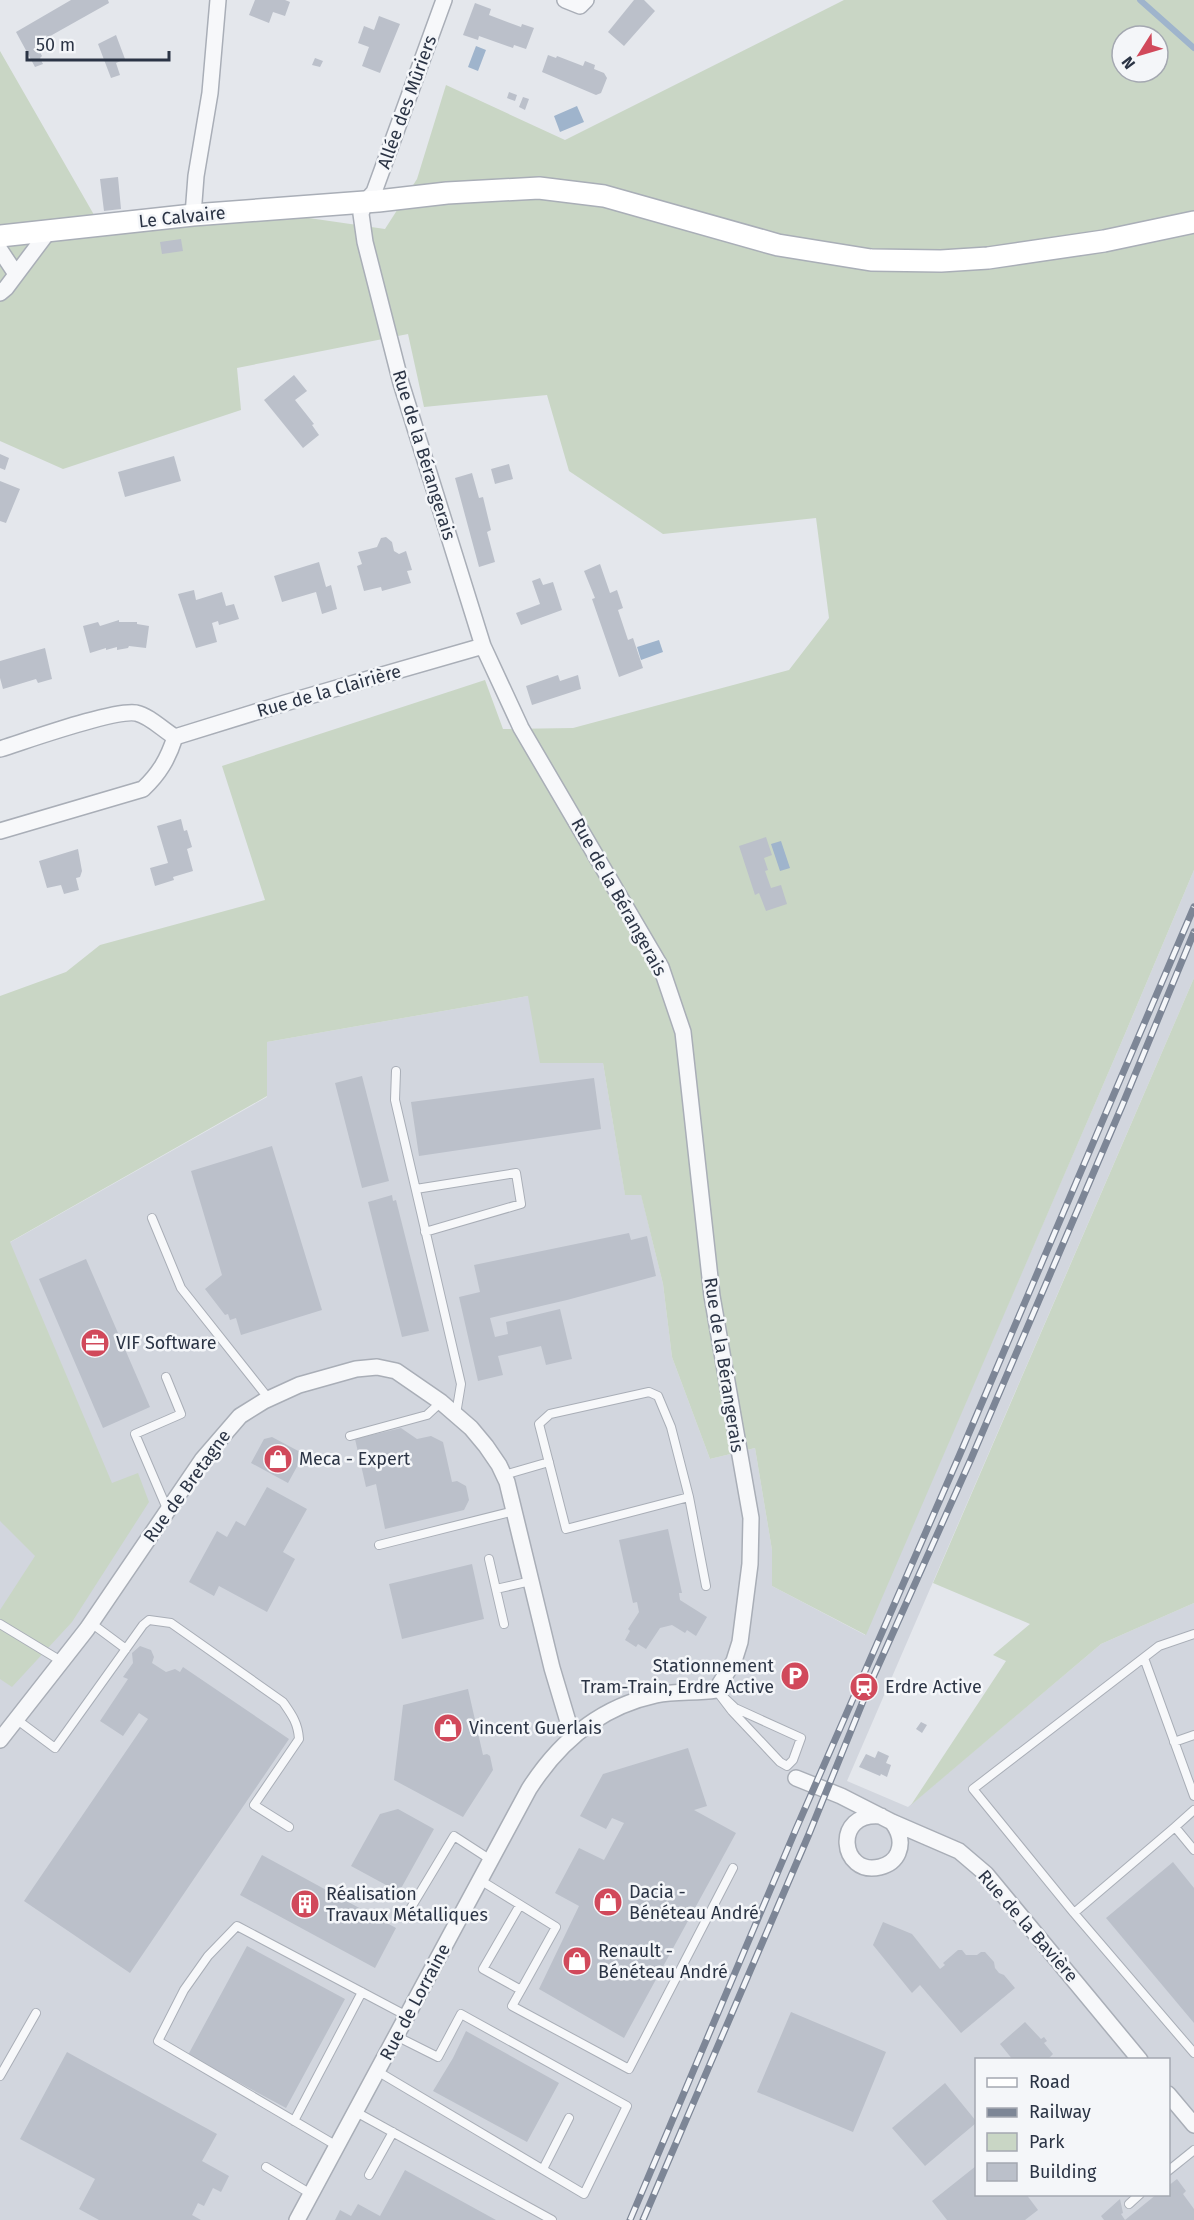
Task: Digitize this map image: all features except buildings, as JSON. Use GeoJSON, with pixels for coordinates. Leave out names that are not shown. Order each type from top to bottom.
{"type":"FeatureCollection","features":[{"type":"Feature","properties":{"kind":"street"},"geometry":{"type":"LineString","coordinates":[[193,215],[196,176],[210,93],[218,0]]}},
{"type":"Feature","properties":{"kind":"street","name":"Allée des Mûriers"},"geometry":{"type":"LineString","coordinates":[[365,202],[374,192],[444,0]]}},
{"type":"Feature","properties":{"kind":"street"},"geometry":{"type":"LineString","coordinates":[[565,0],[580,6],[586,0]]}},
{"type":"Feature","properties":{"kind":"street","name":"Le Calvaire"},"geometry":{"type":"LineString","coordinates":[[0,236],[193,215],[365,202],[447,193],[539,188],[604,196],[778,245],[871,260],[940,261],[988,258],[1104,241],[1194,222]]}},
{"type":"Feature","properties":{"kind":"street","name":"Rue de la Bérangerais"},"geometry":{"type":"LineString","coordinates":[[365,202],[361,214],[365,242],[401,384],[483,646],[521,728],[661,967],[683,1032],[711,1296],[751,1518],[750,1564],[740,1642],[734,1661],[716,1690]]}},
{"type":"Feature","properties":{"kind":"street"},"geometry":{"type":"LineString","coordinates":[[0,293],[48,232]]}},
{"type":"Feature","properties":{"kind":"street"},"geometry":{"type":"LineString","coordinates":[[0,250],[16,274]]}},
{"type":"Feature","properties":{"kind":"street","name":"Rue de la Clairière"},"geometry":{"type":"LineString","coordinates":[[175,738],[285,703],[483,646]]}},
{"type":"Feature","properties":{"kind":"street"},"geometry":{"type":"LineString","coordinates":[[0,749],[105,717],[135,713],[149,719],[175,738],[168,758],[157,776],[143,789],[0,831]]}},
{"type":"Feature","properties":{"kind":"street","name":"Rue de Bretagne"},"geometry":{"type":"LineString","coordinates":[[0,1740],[91,1622],[202,1460],[240,1416],[299,1385],[356,1369],[377,1367],[396,1371],[441,1402],[486,1446],[504,1474],[552,1668],[573,1735]]}},
{"type":"Feature","properties":{"kind":"street","name":"Rue de Lorraine"},"geometry":{"type":"LineString","coordinates":[[297,2220],[545,1764],[573,1735],[615,1708],[656,1695],[716,1690]]}},
{"type":"Feature","properties":{"kind":"street","name":"Rue de la Bavière"},"geometry":{"type":"LineString","coordinates":[[798,1776],[959,1851],[986,1874],[1137,2058]]}},
{"type":"Feature","properties":{"kind":"street"},"geometry":{"type":"LineString","coordinates":[[1170,2096],[1194,2125]]}},
{"type":"Feature","properties":{"kind":"lane"},"geometry":{"type":"LineString","coordinates":[[396,1071],[395,1100],[460,1384],[456,1415]]}},
{"type":"Feature","properties":{"kind":"lane"},"geometry":{"type":"LineString","coordinates":[[416,1189],[516,1173],[521,1204],[425,1232]]}},
{"type":"Feature","properties":{"kind":"lane"},"geometry":{"type":"LineString","coordinates":[[152,1218],[181,1288],[269,1399]]}},
{"type":"Feature","properties":{"kind":"lane"},"geometry":{"type":"LineString","coordinates":[[166,1377],[181,1414],[135,1434],[168,1510]]}},
{"type":"Feature","properties":{"kind":"lane"},"geometry":{"type":"LineString","coordinates":[[689,1497],[566,1528],[539,1424],[550,1414],[648,1392],[658,1396],[671,1426],[689,1497],[706,1586]]}},
{"type":"Feature","properties":{"kind":"lane"},"geometry":{"type":"LineString","coordinates":[[350,1436],[427,1415],[441,1402]]}},
{"type":"Feature","properties":{"kind":"lane"},"geometry":{"type":"LineString","coordinates":[[504,1474],[549,1462]]}},
{"type":"Feature","properties":{"kind":"lane"},"geometry":{"type":"LineString","coordinates":[[379,1545],[514,1511]]}},
{"type":"Feature","properties":{"kind":"lane"},"geometry":{"type":"LineString","coordinates":[[489,1559],[504,1624]]}},
{"type":"Feature","properties":{"kind":"lane"},"geometry":{"type":"LineString","coordinates":[[496,1589],[531,1581]]}},
{"type":"Feature","properties":{"kind":"lane"},"geometry":{"type":"LineString","coordinates":[[16,1719],[55,1748],[143,1625],[149,1620],[171,1623],[283,1702],[298,1726],[299,1739],[254,1805],[289,1827]]}},
{"type":"Feature","properties":{"kind":"lane"},"geometry":{"type":"LineString","coordinates":[[91,1622],[126,1648]]}},
{"type":"Feature","properties":{"kind":"lane"},"geometry":{"type":"LineString","coordinates":[[0,1624],[61,1661]]}},
{"type":"Feature","properties":{"kind":"lane"},"geometry":{"type":"LineString","coordinates":[[1194,1634],[1159,1646],[974,1789],[1074,1913],[1194,2053]]}},
{"type":"Feature","properties":{"kind":"lane"},"geometry":{"type":"LineString","coordinates":[[1144,1658],[1194,1796]]}},
{"type":"Feature","properties":{"kind":"lane"},"geometry":{"type":"LineString","coordinates":[[716,1690],[735,1708],[801,1738],[793,1760],[798,1776]]}},
{"type":"Feature","properties":{"kind":"lane"},"geometry":{"type":"LineString","coordinates":[[716,1690],[732,1711],[780,1762],[798,1776]]}},
{"type":"Feature","properties":{"kind":"lane"},"geometry":{"type":"LineString","coordinates":[[1174,1742],[1194,1735]]}},
{"type":"Feature","properties":{"kind":"lane"},"geometry":{"type":"LineString","coordinates":[[1074,1913],[1194,1810]]}},
{"type":"Feature","properties":{"kind":"lane"},"geometry":{"type":"LineString","coordinates":[[1175,1827],[1194,1850]]}},
{"type":"Feature","properties":{"kind":"lane"},"geometry":{"type":"LineString","coordinates":[[409,1911],[454,1836],[491,1860]]}},
{"type":"Feature","properties":{"kind":"lane"},"geometry":{"type":"LineString","coordinates":[[480,1880],[556,1927],[512,2006],[629,2069],[733,1868]]}},
{"type":"Feature","properties":{"kind":"lane"},"geometry":{"type":"LineString","coordinates":[[520,1905],[483,1969],[520,1990]]}},
{"type":"Feature","properties":{"kind":"lane"},"geometry":{"type":"LineString","coordinates":[[337,2146],[158,2041],[184,1990],[208,1956],[237,1926],[407,2016]]}},
{"type":"Feature","properties":{"kind":"lane"},"geometry":{"type":"LineString","coordinates":[[294,2121],[362,1992]]}},
{"type":"Feature","properties":{"kind":"lane"},"geometry":{"type":"LineString","coordinates":[[0,2076],[36,2013]]}},
{"type":"Feature","properties":{"kind":"lane"},"geometry":{"type":"LineString","coordinates":[[377,2071],[584,2194],[627,2106],[461,2014],[438,2057],[396,2036]]}},
{"type":"Feature","properties":{"kind":"lane"},"geometry":{"type":"LineString","coordinates":[[356,2112],[552,2220]]}},
{"type":"Feature","properties":{"kind":"lane"},"geometry":{"type":"LineString","coordinates":[[543,2169],[569,2118]]}},
{"type":"Feature","properties":{"kind":"lane"},"geometry":{"type":"LineString","coordinates":[[369,2175],[393,2132]]}},
{"type":"Feature","properties":{"kind":"lane"},"geometry":{"type":"LineString","coordinates":[[1170,2169],[1194,2150]]}},
{"type":"Feature","properties":{"kind":"lane"},"geometry":{"type":"LineString","coordinates":[[266,2167],[311,2194]]}},
{"type":"Feature","properties":{"kind":"lane"},"geometry":{"type":"LineString","coordinates":[[1129,2204],[1138,2196]]}},
{"type":"Feature","properties":{"kind":"shaded area"},"geometry":{"type":"Polygon","coordinates":[[[1194,870],[1194,978],[847,1781],[908,1807],[1101,1644],[1194,1603],[1194,2220],[0,2220],[0,1248],[267,1097],[267,1042],[528,996],[603,1063],[625,1194],[641,1194],[663,1284],[672,1357],[710,1459],[755,1448],[772,1550],[772,1586],[865,1635],[1194,870]]]}},
{"type":"Feature","properties":{"kind":"green space"},"geometry":{"type":"Polygon","coordinates":[[[844,0],[1194,0],[1194,870],[866,1635],[772,1586],[772,1550],[755,1448],[710,1459],[672,1357],[663,1284],[641,1195],[625,1195],[603,1063],[540,1063],[528,996],[267,1042],[267,1096],[10,1242],[112,1483],[138,1473],[149,1502],[72,1622],[12,1687],[0,1679],[0,1610],[35,1556],[0,1521],[0,996],[66,972],[100,945],[265,900],[222,766],[485,680],[503,729],[573,728],[789,670],[829,618],[816,518],[663,534],[569,471],[547,395],[424,407],[408,334],[237,368],[241,410],[63,469],[0,441],[0,51],[105,234],[295,216],[385,229],[417,179],[446,85],[565,140],[844,0]]]}},
{"type":"Feature","properties":{"kind":"green space"},"geometry":{"type":"Polygon","coordinates":[[[1194,978],[1194,1603],[1101,1644],[911,1805],[1006,1661],[993,1655],[1030,1624],[933,1583],[1194,978]]]}},
{"type":"Feature","properties":{"kind":"water"},"geometry":{"type":"Polygon","coordinates":[[[476,46],[486,50],[478,71],[468,67],[476,46]]]}},
{"type":"Feature","properties":{"kind":"water"},"geometry":{"type":"Polygon","coordinates":[[[577,106],[584,122],[560,132],[554,116],[577,106]]]}},
{"type":"Feature","properties":{"kind":"water"},"geometry":{"type":"Polygon","coordinates":[[[659,640],[663,652],[641,660],[637,647],[659,640]]]}},
{"type":"Feature","properties":{"kind":"water"},"geometry":{"type":"Polygon","coordinates":[[[781,841],[790,868],[780,871],[771,844],[781,841]]]}},
{"type":"Feature","properties":{"kind":"waterway"},"geometry":{"type":"LineString","coordinates":[[1140,0],[1194,48]]}},
{"type":"Feature","properties":{"kind":"railway"},"geometry":{"type":"LineString","coordinates":[[630,2220],[1194,907]]}},
{"type":"Feature","properties":{"kind":"railway"},"geometry":{"type":"LineString","coordinates":[[643,2220],[809,1834],[870,1684],[971,1459],[1194,932]]}},
{"type":"Feature","properties":{"kind":"place","name":"VIF Software"},"geometry":{"type":"Point","coordinates":[95,1343]}},
{"type":"Feature","properties":{"kind":"place","name":"Meca - Expert"},"geometry":{"type":"Point","coordinates":[278,1459]}},
{"type":"Feature","properties":{"kind":"place","name":"Stationnement Tram-Train, Erdre Active"},"geometry":{"type":"Point","coordinates":[795,1676]}},
{"type":"Feature","properties":{"kind":"place","name":"Erdre Active"},"geometry":{"type":"Point","coordinates":[864,1687]}},
{"type":"Feature","properties":{"kind":"place","name":"Vincent Guerlais"},"geometry":{"type":"Point","coordinates":[448,1728]}},
{"type":"Feature","properties":{"kind":"place","name":"Dacia - Bénéteau André"},"geometry":{"type":"Point","coordinates":[608,1902]}},
{"type":"Feature","properties":{"kind":"place","name":"Réalisation Travaux Métalliques"},"geometry":{"type":"Point","coordinates":[305,1904]}},
{"type":"Feature","properties":{"kind":"place","name":"Renault - Bénéteau André"},"geometry":{"type":"Point","coordinates":[577,1961]}}]}
